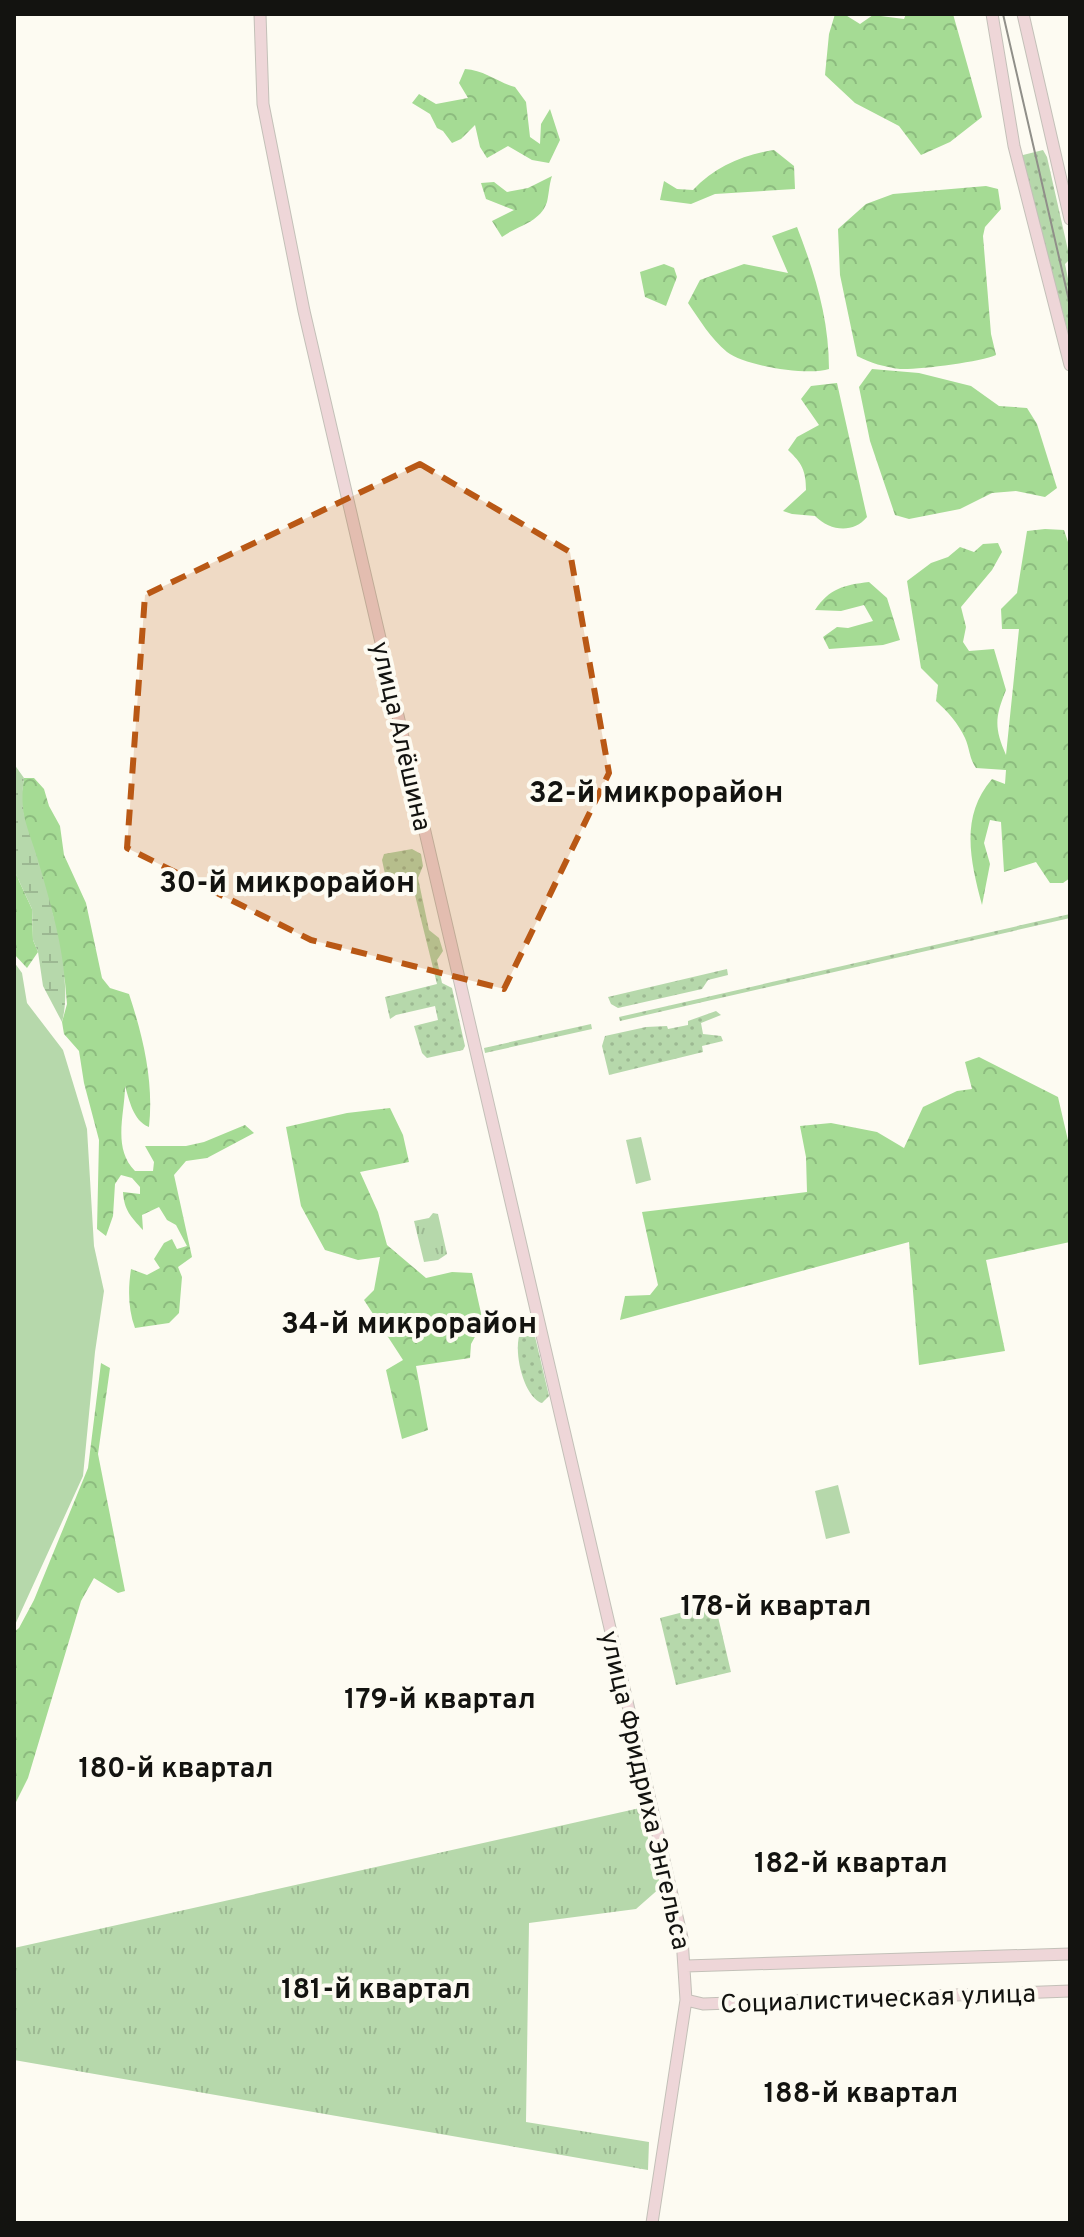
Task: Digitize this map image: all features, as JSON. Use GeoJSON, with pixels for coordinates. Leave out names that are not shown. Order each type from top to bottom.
{"type":"FeatureCollection","features":[{"type":"Feature","properties":{"kind":"street","name":"улица Алёшина"},"geometry":{"type":"LineString","coordinates":[[260,14],[263,104],[304,311],[581,1501]]}},
{"type":"Feature","properties":{"kind":"street"},"geometry":{"type":"LineString","coordinates":[[992,14],[1014,146],[1070,365]]}},
{"type":"Feature","properties":{"kind":"street"},"geometry":{"type":"LineString","coordinates":[[1023,14],[1070,219]]}},
{"type":"Feature","properties":{"kind":"street","name":"улица Фридриха Энгельса"},"geometry":{"type":"LineString","coordinates":[[581,1501],[686,1966],[686,2000],[652,2223]]}},
{"type":"Feature","properties":{"kind":"street","name":"Социалистическая улица"},"geometry":{"type":"LineString","coordinates":[[686,1966],[1070,1954]]}},
{"type":"Feature","properties":{"kind":"street","name":"Социалистическая улица"},"geometry":{"type":"LineString","coordinates":[[686,2000],[703,2004],[1070,1991]]}},
{"type":"Feature","properties":{"kind":"highlighted area"},"geometry":{"type":"Polygon","coordinates":[[[420,464],[570,552],[609,773],[504,989],[311,940],[127,848],[145,595],[420,464]]]}},
{"type":"Feature","properties":{"kind":"green space"},"geometry":{"type":"Polygon","coordinates":[[[835,14],[844,14],[860,24],[873,15],[904,19],[906,14],[953,14],[982,117],[950,142],[921,155],[899,126],[855,103],[825,75],[829,34],[835,14]]]}},
{"type":"Feature","properties":{"kind":"green space"},"geometry":{"type":"Polygon","coordinates":[[[465,69],[515,87],[526,102],[530,137],[540,144],[541,124],[550,109],[560,140],[549,163],[532,160],[508,146],[487,158],[480,147],[475,125],[452,143],[437,128],[430,114],[412,103],[419,94],[436,104],[468,98],[459,83],[465,69]]]}},
{"type":"Feature","properties":{"kind":"green space"},"geometry":{"type":"Polygon","coordinates":[[[774,150],[794,166],[795,189],[715,194],[691,204],[660,200],[664,181],[677,189],[693,190],[730,163],[774,150]]]}},
{"type":"Feature","properties":{"kind":"green space"},"geometry":{"type":"Polygon","coordinates":[[[1043,150],[1070,259],[1065,264],[1070,289],[1070,340],[1022,160],[1023,155],[1043,150]]]}},
{"type":"Feature","properties":{"kind":"green space"},"geometry":{"type":"Polygon","coordinates":[[[552,176],[544,209],[528,223],[502,237],[492,221],[514,210],[486,199],[481,183],[494,182],[507,192],[528,188],[552,176]]]}},
{"type":"Feature","properties":{"kind":"green space"},"geometry":{"type":"Polygon","coordinates":[[[986,186],[998,189],[1001,209],[985,227],[983,236],[991,334],[996,355],[964,363],[908,369],[883,366],[857,356],[840,275],[838,229],[866,204],[893,194],[986,186]]]}},
{"type":"Feature","properties":{"kind":"green space"},"geometry":{"type":"Polygon","coordinates":[[[797,227],[815,279],[827,332],[829,369],[819,371],[777,368],[736,357],[716,341],[688,303],[700,280],[744,264],[788,273],[772,236],[797,227]]]}},
{"type":"Feature","properties":{"kind":"green space"},"geometry":{"type":"Polygon","coordinates":[[[664,264],[674,268],[677,277],[666,306],[645,297],[640,272],[664,264]]]}},
{"type":"Feature","properties":{"kind":"green space"},"geometry":{"type":"Polygon","coordinates":[[[872,369],[919,373],[971,386],[999,406],[1027,408],[1037,424],[1057,488],[1045,497],[1016,491],[992,493],[960,509],[909,519],[895,515],[870,441],[859,387],[872,369]]]}},
{"type":"Feature","properties":{"kind":"green space"},"geometry":{"type":"Polygon","coordinates":[[[837,383],[867,517],[848,528],[827,525],[815,516],[783,511],[806,490],[802,468],[788,450],[797,437],[819,425],[801,399],[811,386],[837,383]]]}},
{"type":"Feature","properties":{"kind":"green space"},"geometry":{"type":"Polygon","coordinates":[[[1064,530],[1070,548],[1070,878],[1063,883],[1050,883],[1036,862],[1004,872],[1001,822],[990,820],[984,843],[990,864],[982,905],[971,855],[972,823],[982,793],[992,779],[1005,784],[1006,770],[976,768],[959,727],[936,701],[938,685],[921,668],[907,581],[960,547],[974,552],[983,544],[998,543],[1002,552],[992,570],[961,607],[966,627],[963,642],[969,651],[994,649],[1006,690],[997,722],[1006,755],[1019,629],[1002,629],[1001,609],[1017,593],[1027,531],[1064,530]]]}},
{"type":"Feature","properties":{"kind":"green space"},"geometry":{"type":"Polygon","coordinates":[[[869,582],[887,598],[900,640],[883,645],[829,649],[823,637],[837,627],[848,628],[873,621],[864,605],[841,611],[815,610],[838,589],[869,582]]]}},
{"type":"Feature","properties":{"kind":"green space"},"geometry":{"type":"Polygon","coordinates":[[[14,764],[24,778],[25,819],[59,940],[65,984],[62,1022],[43,986],[33,940],[32,909],[14,870],[14,764]]]}},
{"type":"Feature","properties":{"kind":"green space"},"geometry":{"type":"Polygon","coordinates":[[[24,778],[34,778],[44,789],[60,826],[64,855],[86,903],[102,978],[110,988],[129,994],[139,1026],[149,1076],[149,1127],[135,1115],[125,1086],[121,1130],[128,1162],[135,1171],[153,1171],[154,1162],[145,1146],[186,1146],[245,1125],[254,1133],[207,1158],[186,1161],[174,1175],[192,1257],[178,1267],[182,1277],[179,1313],[169,1323],[135,1328],[129,1284],[131,1269],[147,1275],[160,1268],[154,1259],[164,1243],[172,1239],[177,1249],[187,1246],[176,1225],[167,1220],[159,1207],[142,1215],[143,1230],[129,1213],[123,1192],[140,1194],[140,1187],[132,1178],[121,1175],[115,1184],[113,1216],[106,1236],[97,1229],[99,1140],[79,1051],[64,1034],[62,1022],[67,1004],[65,982],[53,916],[25,826],[21,798],[24,778]]]}},
{"type":"Feature","properties":{"kind":"green space"},"geometry":{"type":"Polygon","coordinates":[[[412,849],[421,854],[423,866],[418,878],[429,930],[439,938],[443,951],[437,960],[442,983],[452,988],[465,1046],[463,1050],[427,1058],[422,1053],[414,1026],[438,1020],[435,1006],[390,1019],[385,997],[437,984],[412,883],[388,888],[382,860],[384,854],[412,849]]]}},
{"type":"Feature","properties":{"kind":"green space"},"geometry":{"type":"Polygon","coordinates":[[[14,870],[32,909],[33,940],[38,952],[27,968],[14,954],[14,870]]]}},
{"type":"Feature","properties":{"kind":"green space"},"geometry":{"type":"Polygon","coordinates":[[[1070,914],[1070,918],[620,1021],[619,1017],[1070,914]]]}},
{"type":"Feature","properties":{"kind":"green space"},"geometry":{"type":"Polygon","coordinates":[[[14,962],[22,973],[27,1003],[63,1050],[87,1129],[94,1246],[104,1291],[83,1476],[14,1627],[14,962]]]}},
{"type":"Feature","properties":{"kind":"green space"},"geometry":{"type":"Polygon","coordinates":[[[727,969],[728,975],[708,980],[702,989],[618,1008],[611,1004],[608,997],[727,969]]]}},
{"type":"Feature","properties":{"kind":"green space"},"geometry":{"type":"Polygon","coordinates":[[[716,1011],[721,1015],[701,1023],[703,1034],[721,1036],[723,1041],[702,1046],[703,1052],[609,1075],[602,1046],[605,1036],[646,1027],[667,1026],[668,1029],[688,1025],[688,1021],[716,1011]]]}},
{"type":"Feature","properties":{"kind":"green space"},"geometry":{"type":"Polygon","coordinates":[[[591,1024],[592,1029],[485,1053],[484,1048],[591,1024]]]}},
{"type":"Feature","properties":{"kind":"green space"},"geometry":{"type":"Polygon","coordinates":[[[979,1057],[1058,1097],[1070,1149],[1070,1242],[986,1260],[1005,1351],[919,1365],[909,1242],[620,1320],[625,1296],[650,1295],[658,1285],[642,1212],[807,1192],[806,1157],[800,1126],[831,1123],[877,1132],[904,1148],[923,1107],[957,1091],[972,1089],[965,1062],[979,1057]]]}},
{"type":"Feature","properties":{"kind":"green space"},"geometry":{"type":"Polygon","coordinates":[[[390,1108],[403,1135],[409,1162],[360,1172],[378,1212],[387,1245],[426,1278],[452,1272],[472,1273],[483,1322],[471,1344],[470,1358],[416,1366],[428,1430],[402,1439],[386,1370],[403,1360],[364,1300],[374,1290],[380,1257],[358,1260],[325,1250],[301,1206],[286,1127],[347,1113],[390,1108]]]}},
{"type":"Feature","properties":{"kind":"green space"},"geometry":{"type":"Polygon","coordinates":[[[641,1137],[651,1180],[636,1184],[626,1140],[641,1137]]]}},
{"type":"Feature","properties":{"kind":"green space"},"geometry":{"type":"Polygon","coordinates":[[[433,1213],[438,1214],[447,1254],[438,1260],[424,1262],[414,1221],[429,1218],[433,1213]]]}},
{"type":"Feature","properties":{"kind":"green space"},"geometry":{"type":"Polygon","coordinates":[[[533,1328],[549,1396],[542,1403],[529,1392],[519,1360],[521,1331],[533,1328]]]}},
{"type":"Feature","properties":{"kind":"green space"},"geometry":{"type":"Polygon","coordinates":[[[101,1363],[110,1368],[98,1454],[125,1591],[118,1593],[94,1578],[81,1601],[28,1778],[14,1806],[14,1632],[34,1600],[88,1468],[101,1363]]]}},
{"type":"Feature","properties":{"kind":"green space"},"geometry":{"type":"Polygon","coordinates":[[[838,1485],[850,1533],[826,1539],[815,1491],[838,1485]]]}},
{"type":"Feature","properties":{"kind":"green space"},"geometry":{"type":"Polygon","coordinates":[[[715,1604],[731,1672],[676,1685],[660,1618],[715,1604]]]}},
{"type":"Feature","properties":{"kind":"green space"},"geometry":{"type":"Polygon","coordinates":[[[640,1808],[661,1887],[636,1909],[529,1923],[526,2122],[649,2142],[648,2170],[14,2060],[14,1948],[640,1808]]]}},
{"type":"Feature","properties":{"kind":"tram line"},"geometry":{"type":"LineString","coordinates":[[1003,14],[1070,305]]}},
{"type":"Feature","properties":{"kind":"district","name":"32-й микрорайон"},"geometry":{"type":"Point","coordinates":[656,792]}},
{"type":"Feature","properties":{"kind":"district","name":"30-й микрорайон"},"geometry":{"type":"Point","coordinates":[287,882]}},
{"type":"Feature","properties":{"kind":"district","name":"34-й микрорайон"},"geometry":{"type":"Point","coordinates":[409,1323]}},
{"type":"Feature","properties":{"kind":"district","name":"178-й квартал"},"geometry":{"type":"Point","coordinates":[776,1605]}},
{"type":"Feature","properties":{"kind":"district","name":"179-й квартал"},"geometry":{"type":"Point","coordinates":[440,1698]}},
{"type":"Feature","properties":{"kind":"district","name":"180-й квартал"},"geometry":{"type":"Point","coordinates":[176,1767]}},
{"type":"Feature","properties":{"kind":"district","name":"182-й квартал"},"geometry":{"type":"Point","coordinates":[851,1862]}},
{"type":"Feature","properties":{"kind":"district","name":"181-й квартал"},"geometry":{"type":"Point","coordinates":[376,1988]}},
{"type":"Feature","properties":{"kind":"district","name":"188-й квартал"},"geometry":{"type":"Point","coordinates":[861,2092]}}]}
